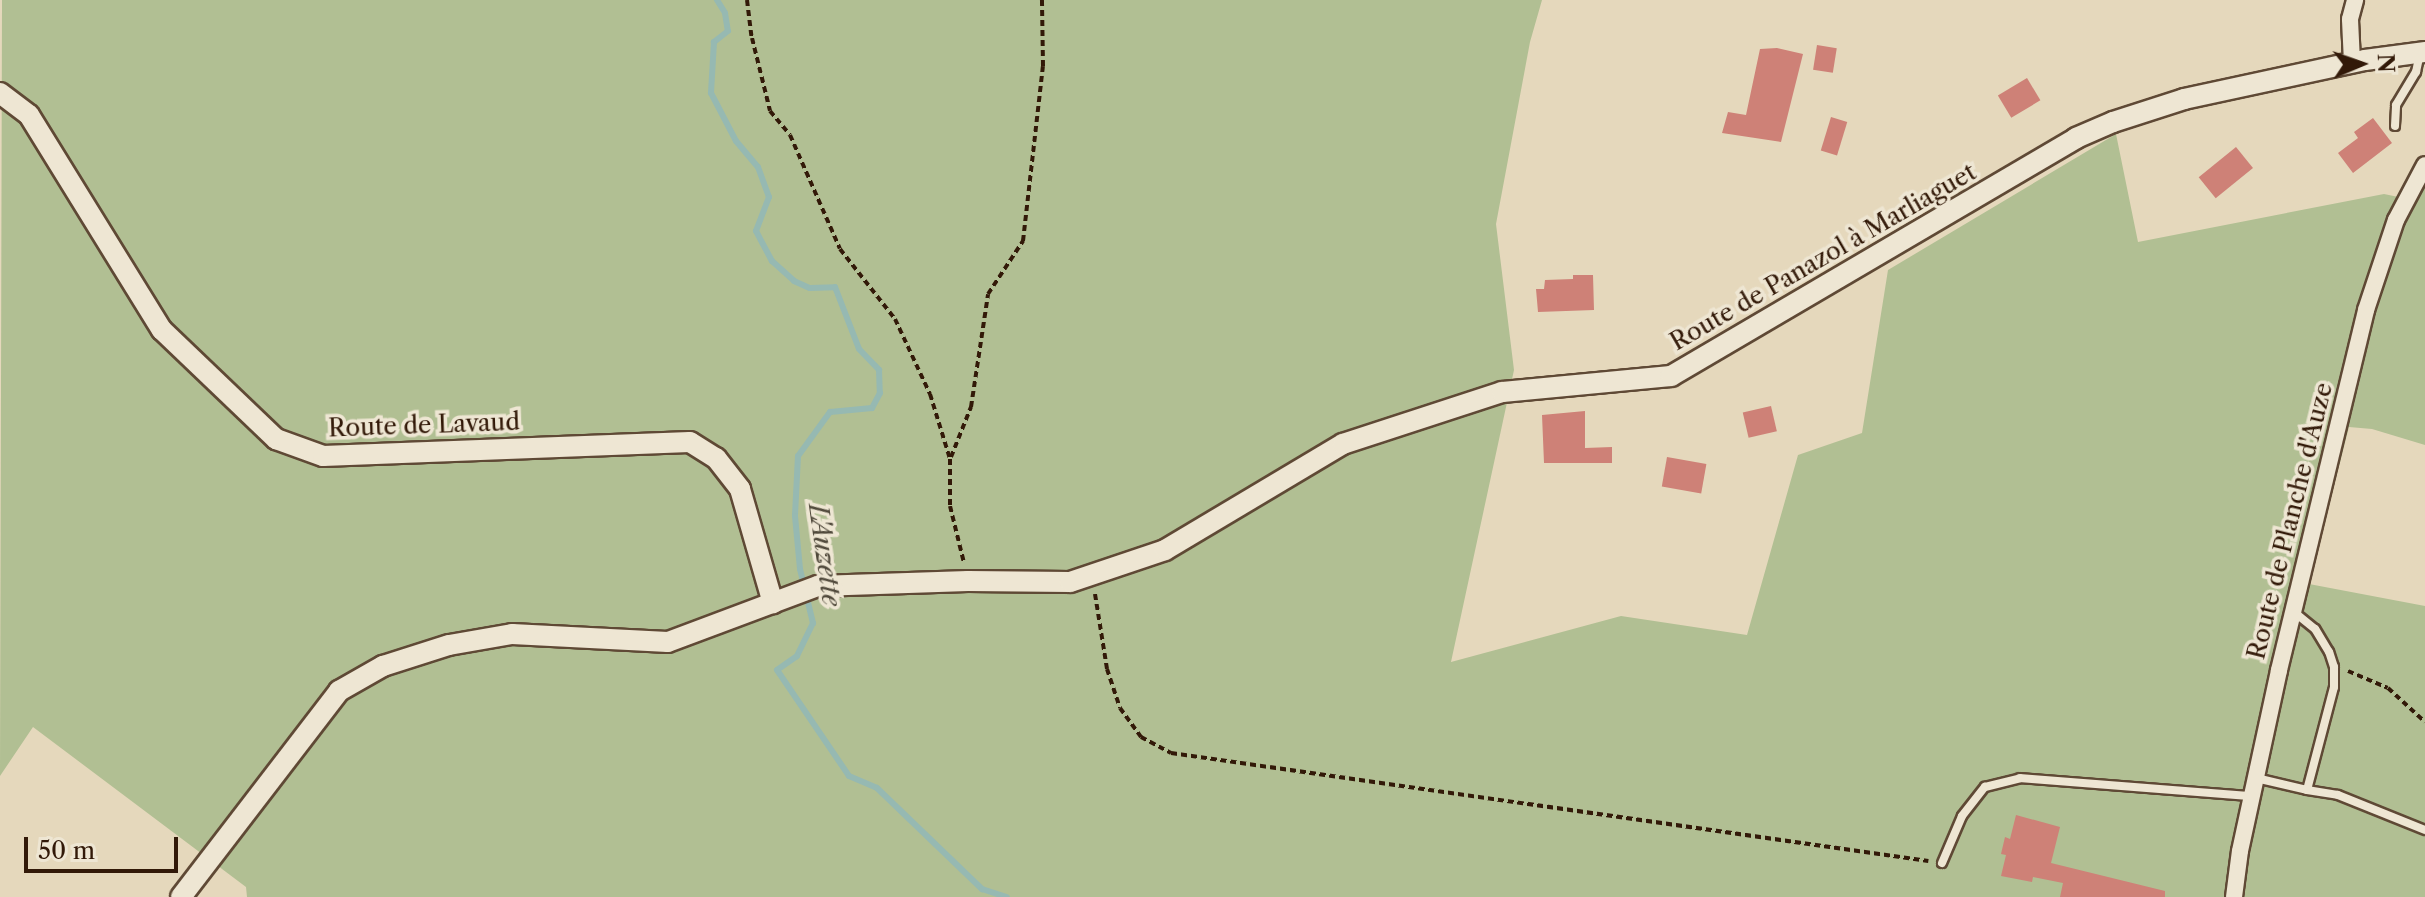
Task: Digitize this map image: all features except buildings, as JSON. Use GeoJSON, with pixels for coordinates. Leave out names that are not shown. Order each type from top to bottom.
{"type":"FeatureCollection","features":[{"type":"Feature","properties":{"kind":"street"},"geometry":{"type":"LineString","coordinates":[[2352,62],[2350,19],[2355,0]]}},
{"type":"Feature","properties":{"kind":"street","name":"Route de Panazol à Marliaguet"},"geometry":{"type":"LineString","coordinates":[[181,897],[339,691],[383,666],[449,645],[512,634],[668,642],[818,586],[968,581],[1070,582],[1165,550],[1343,444],[1502,392],[1671,376],[2076,138],[2113,122],[2184,99],[2352,62],[2422,52]]}},
{"type":"Feature","properties":{"kind":"street","name":"Route de Lavaud"},"geometry":{"type":"LineString","coordinates":[[0,93],[29,115],[162,330],[276,439],[323,456],[690,442],[716,458],[740,489],[781,599]]}},
{"type":"Feature","properties":{"kind":"street","name":"Route de Planche d'Auze"},"geometry":{"type":"LineString","coordinates":[[2234,897],[2251,796],[2292,610],[2366,310],[2396,220],[2425,165]]}},
{"type":"Feature","properties":{"kind":"lane"},"geometry":{"type":"LineString","coordinates":[[2395,126],[2393,112],[2416,72],[2422,52]]}},
{"type":"Feature","properties":{"kind":"lane"},"geometry":{"type":"LineString","coordinates":[[2292,610],[2315,629],[2334,667],[2334,687],[2307,790]]}},
{"type":"Feature","properties":{"kind":"lane"},"geometry":{"type":"LineString","coordinates":[[1942,863],[1962,816],[1985,787],[2020,778],[2251,796]]}},
{"type":"Feature","properties":{"kind":"lane"},"geometry":{"type":"LineString","coordinates":[[2255,778],[2338,795],[2425,830]]}},
{"type":"Feature","properties":{"kind":"path"},"geometry":{"type":"LineString","coordinates":[[747,0],[752,38],[770,111],[790,135],[840,249],[895,319],[930,394],[950,459],[950,506],[968,581]]}},
{"type":"Feature","properties":{"kind":"path"},"geometry":{"type":"LineString","coordinates":[[950,459],[971,407],[988,294],[1023,241],[1043,66],[1042,0]]}},
{"type":"Feature","properties":{"kind":"path"},"geometry":{"type":"LineString","coordinates":[[1092,575],[1107,669],[1120,708],[1141,737],[1171,753],[1942,863]]}},
{"type":"Feature","properties":{"kind":"path"},"geometry":{"type":"LineString","coordinates":[[2334,667],[2366,676],[2388,688],[2425,722]]}},
{"type":"Feature","properties":{"kind":"green space"},"geometry":{"type":"Polygon","coordinates":[[[2,0],[1542,0],[1530,42],[1496,224],[1514,370],[1451,662],[1621,616],[1747,635],[1798,455],[1862,433],[1888,270],[2116,134],[2138,242],[2384,194],[2413,200],[2425,185],[2425,445],[2372,429],[2349,427],[2309,584],[2425,606],[2425,897],[247,897],[246,887],[33,727],[0,776],[2,0]]]}},
{"type":"Feature","properties":{"kind":"waterway","name":"L'Auzette"},"geometry":{"type":"LineString","coordinates":[[717,0],[725,13],[728,31],[714,42],[711,93],[736,141],[758,167],[769,197],[756,231],[772,261],[794,281],[810,288],[835,287],[859,349],[879,370],[880,393],[872,408],[830,412],[798,456],[795,516],[800,569],[813,623],[797,656],[777,670],[849,776],[877,788],[982,889],[1007,897]]}}]}
